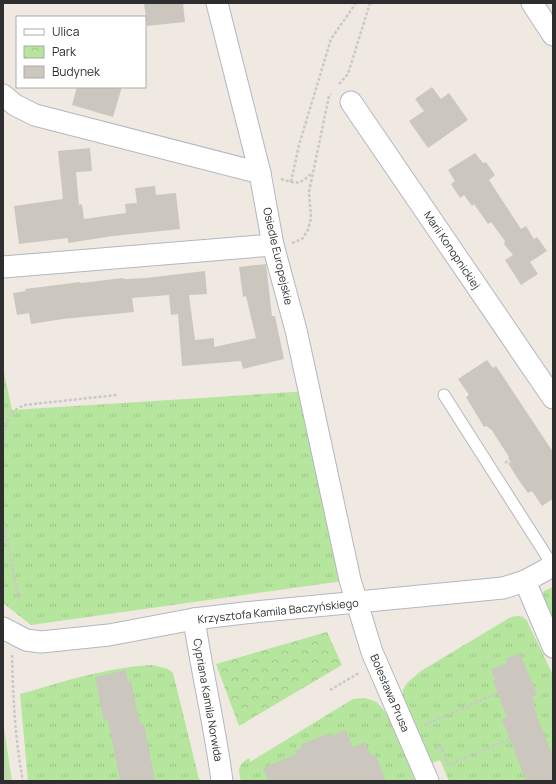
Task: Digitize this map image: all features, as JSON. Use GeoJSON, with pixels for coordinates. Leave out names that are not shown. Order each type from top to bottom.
{"type":"FeatureCollection","features":[{"type":"Feature","properties":{"kind":"street","name":"Osiedle Europejskie"},"geometry":{"type":"LineString","coordinates":[[217,3],[260,173],[273,245],[296,330],[356,603]]}},
{"type":"Feature","properties":{"kind":"street"},"geometry":{"type":"LineString","coordinates":[[532,3],[553,35]]}},
{"type":"Feature","properties":{"kind":"street"},"geometry":{"type":"LineString","coordinates":[[3,95],[14,105],[36,115],[260,173]]}},
{"type":"Feature","properties":{"kind":"street","name":"Marii Konopnickiej"},"geometry":{"type":"LineString","coordinates":[[342,96],[553,398]]}},
{"type":"Feature","properties":{"kind":"street"},"geometry":{"type":"LineString","coordinates":[[3,267],[273,245]]}},
{"type":"Feature","properties":{"kind":"street","name":"Krzysztofa Kamila Baczyńskiego"},"geometry":{"type":"LineString","coordinates":[[7,630],[26,640],[41,642],[109,635],[194,619],[244,612],[356,603],[503,588],[525,582],[553,566]]}},
{"type":"Feature","properties":{"kind":"street"},"geometry":{"type":"LineString","coordinates":[[525,582],[553,647]]}},
{"type":"Feature","properties":{"kind":"street","name":"Bolesława Prusa"},"geometry":{"type":"LineString","coordinates":[[356,603],[372,652],[428,781]]}},
{"type":"Feature","properties":{"kind":"street","name":"Cypriana Kamila Norwida"},"geometry":{"type":"LineString","coordinates":[[194,619],[216,739],[222,781]]}},
{"type":"Feature","properties":{"kind":"lane"},"geometry":{"type":"LineString","coordinates":[[444,395],[553,566]]}},
{"type":"Feature","properties":{"kind":"path"},"geometry":{"type":"LineString","coordinates":[[291,182],[299,145],[331,39],[356,3]]}},
{"type":"Feature","properties":{"kind":"path"},"geometry":{"type":"LineString","coordinates":[[338,85],[348,74],[370,3]]}},
{"type":"Feature","properties":{"kind":"path"},"geometry":{"type":"LineString","coordinates":[[273,245],[285,246],[302,239],[308,230],[311,218],[309,192],[329,96],[342,96]]}},
{"type":"Feature","properties":{"kind":"path"},"geometry":{"type":"LineString","coordinates":[[260,173],[291,182],[302,182],[312,173]]}},
{"type":"Feature","properties":{"kind":"path"},"geometry":{"type":"LineString","coordinates":[[3,441],[10,413],[24,404],[117,395]]}},
{"type":"Feature","properties":{"kind":"path"},"geometry":{"type":"LineString","coordinates":[[3,518],[19,599]]}},
{"type":"Feature","properties":{"kind":"path"},"geometry":{"type":"LineString","coordinates":[[7,630],[19,760],[23,781]]}},
{"type":"Feature","properties":{"kind":"path"},"geometry":{"type":"LineString","coordinates":[[330,690],[362,671]]}},
{"type":"Feature","properties":{"kind":"path"},"geometry":{"type":"LineString","coordinates":[[407,732],[498,693]]}},
{"type":"Feature","properties":{"kind":"path"},"geometry":{"type":"LineString","coordinates":[[418,757],[441,746],[448,765],[510,739]]}},
{"type":"Feature","properties":{"kind":"path"},"geometry":{"type":"LineString","coordinates":[[3,754],[8,781]]}},
{"type":"Feature","properties":{"kind":"green space"},"geometry":{"type":"Polygon","coordinates":[[[3,368],[12,410],[309,391],[350,580],[31,625],[3,603],[3,368]]]}},
{"type":"Feature","properties":{"kind":"green space"},"geometry":{"type":"Polygon","coordinates":[[[553,587],[553,619],[547,622],[539,597],[544,591],[553,587]]]}},
{"type":"Feature","properties":{"kind":"green space"},"geometry":{"type":"Polygon","coordinates":[[[511,617],[523,617],[527,621],[553,675],[553,781],[449,781],[440,760],[428,765],[402,697],[403,690],[407,683],[421,671],[511,617]]]}},
{"type":"Feature","properties":{"kind":"green space"},"geometry":{"type":"Polygon","coordinates":[[[327,632],[342,665],[239,726],[216,664],[327,632]]]}},
{"type":"Feature","properties":{"kind":"green space"},"geometry":{"type":"Polygon","coordinates":[[[153,665],[168,669],[173,673],[199,779],[203,781],[28,781],[20,694],[102,672],[136,666],[153,665]]]}},
{"type":"Feature","properties":{"kind":"green space"},"geometry":{"type":"Polygon","coordinates":[[[364,698],[376,702],[389,717],[415,781],[241,781],[239,773],[240,765],[249,758],[250,762],[353,699],[364,698]]]}},
{"type":"Feature","properties":{"kind":"green space"},"geometry":{"type":"Polygon","coordinates":[[[3,722],[12,781],[3,781],[3,722]]]}},
{"type":"Feature","properties":{"kind":"building"},"geometry":{"type":"Polygon","coordinates":[[[144,3],[183,3],[185,22],[147,26],[144,3]]]}},
{"type":"Feature","properties":{"kind":"building"},"geometry":{"type":"Polygon","coordinates":[[[432,87],[441,99],[449,93],[468,120],[428,148],[409,121],[424,111],[415,99],[432,87]]]}},
{"type":"Feature","properties":{"kind":"building"},"geometry":{"type":"Polygon","coordinates":[[[77,88],[122,88],[113,117],[72,105],[77,88]]]}},
{"type":"Feature","properties":{"kind":"building"},"geometry":{"type":"Polygon","coordinates":[[[90,148],[92,171],[76,172],[79,205],[82,204],[84,219],[126,213],[125,204],[137,203],[135,188],[155,186],[156,195],[176,193],[180,229],[113,236],[68,243],[68,238],[19,244],[14,206],[63,199],[58,151],[90,148]]]}},
{"type":"Feature","properties":{"kind":"building"},"geometry":{"type":"Polygon","coordinates":[[[475,153],[483,163],[486,162],[495,175],[489,180],[521,229],[526,226],[534,239],[537,237],[547,251],[530,262],[538,274],[521,285],[505,260],[513,255],[504,244],[505,241],[491,222],[488,224],[474,204],[472,206],[464,195],[460,198],[451,184],[455,181],[448,170],[475,153]]]}},
{"type":"Feature","properties":{"kind":"building"},"geometry":{"type":"Polygon","coordinates":[[[266,264],[272,316],[275,316],[284,359],[243,369],[241,361],[182,366],[178,314],[171,315],[169,295],[132,298],[134,312],[63,319],[31,324],[29,313],[17,315],[13,293],[26,291],[25,289],[80,282],[123,278],[146,278],[205,271],[207,294],[189,295],[195,340],[214,338],[214,347],[256,338],[246,296],[243,297],[239,267],[266,264]]]}},
{"type":"Feature","properties":{"kind":"building"},"geometry":{"type":"Polygon","coordinates":[[[487,360],[493,368],[496,366],[553,452],[553,499],[542,506],[532,491],[528,493],[518,479],[508,463],[511,462],[509,457],[491,429],[487,426],[484,427],[466,397],[469,395],[458,379],[487,360]]]}},
{"type":"Feature","properties":{"kind":"building"},"geometry":{"type":"Polygon","coordinates":[[[520,653],[537,695],[532,697],[536,707],[534,708],[553,757],[553,781],[526,781],[502,719],[507,717],[493,681],[495,680],[491,669],[507,663],[505,659],[520,653]]]}},
{"type":"Feature","properties":{"kind":"building"},"geometry":{"type":"Polygon","coordinates":[[[126,670],[128,682],[131,681],[140,724],[144,724],[155,781],[120,781],[108,720],[104,721],[95,677],[126,670]]]}},
{"type":"Feature","properties":{"kind":"building"},"geometry":{"type":"Polygon","coordinates":[[[346,730],[353,747],[365,742],[371,756],[375,754],[386,781],[268,781],[263,768],[296,754],[295,751],[302,748],[300,745],[329,733],[330,737],[346,730]]]}}]}
